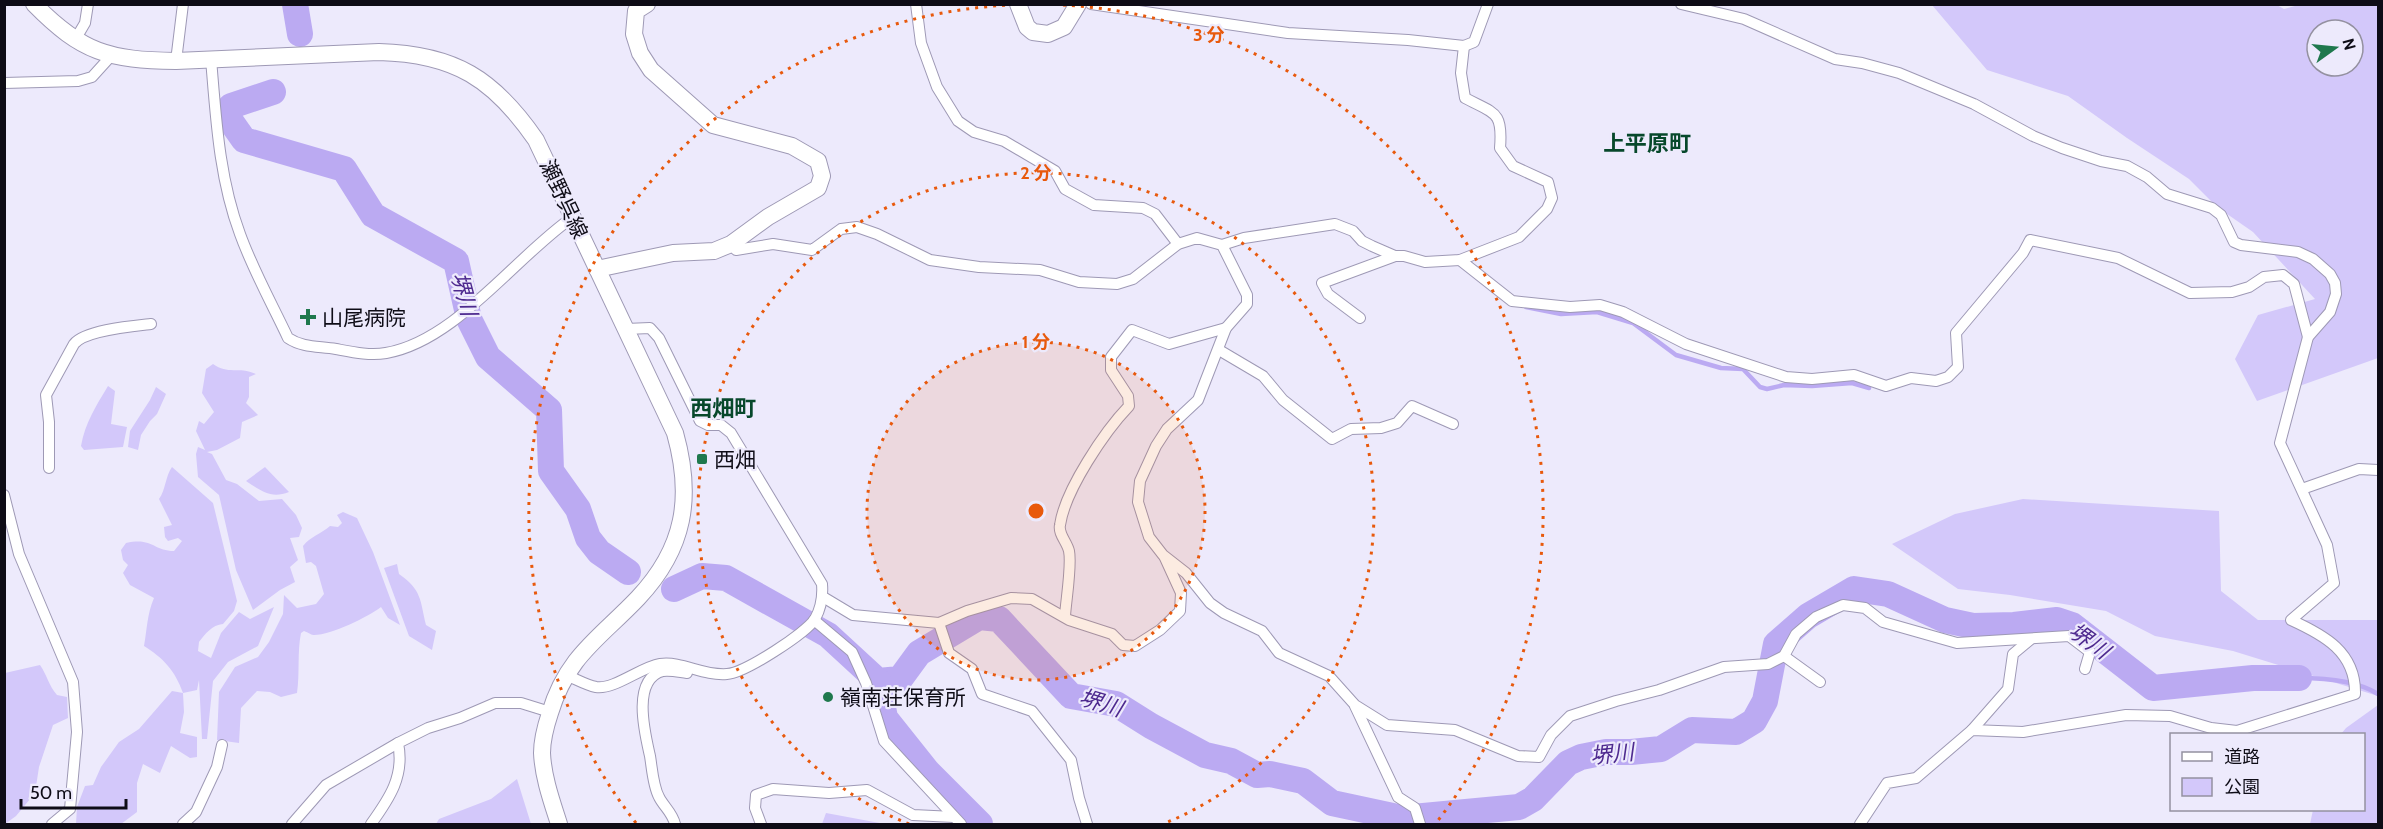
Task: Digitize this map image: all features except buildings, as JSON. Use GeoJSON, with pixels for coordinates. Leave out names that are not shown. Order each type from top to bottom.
{"type":"FeatureCollection","features":[{"type":"Feature","properties":{"kind":"main road","name":"瀬野呉線"},"geometry":{"type":"LineString","coordinates":[[34,4],[51,22],[75,40],[111,56],[144,61],[176,62],[404,52],[438,59],[464,70],[489,85],[513,108],[536,140],[675,433],[683,459],[686,489],[681,521],[672,549],[658,574],[638,598],[591,642],[566,675],[556,694],[542,752],[547,787],[559,825]]}},
{"type":"Feature","properties":{"kind":"main road"},"geometry":{"type":"LineString","coordinates":[[597,269],[673,253],[714,251],[731,244],[768,217],[818,188],[822,176],[818,161],[792,146],[713,126],[651,70],[640,53],[634,34],[636,11],[647,4]]}},
{"type":"Feature","properties":{"kind":"main road"},"geometry":{"type":"LineString","coordinates":[[1018,4],[1027,27],[1033,32],[1048,34],[1064,27],[1078,4]]}},
{"type":"Feature","properties":{"kind":"street"},"geometry":{"type":"LineString","coordinates":[[75,40],[86,23],[88,4]]}},
{"type":"Feature","properties":{"kind":"street"},"geometry":{"type":"LineString","coordinates":[[176,62],[183,4]]}},
{"type":"Feature","properties":{"kind":"street"},"geometry":{"type":"LineString","coordinates":[[916,4],[921,43],[937,87],[958,121],[974,132],[1004,141],[1055,171],[1065,189],[1094,205],[1143,208],[1155,214],[1179,244]]}},
{"type":"Feature","properties":{"kind":"street"},"geometry":{"type":"LineString","coordinates":[[1091,4],[1288,33],[1408,40],[1464,46],[1473,42],[1488,4]]}},
{"type":"Feature","properties":{"kind":"street"},"geometry":{"type":"LineString","coordinates":[[1682,4],[1744,19],[1835,58],[1880,68],[1939,89],[1974,104],[2033,136],[2091,158],[2127,166],[2147,177],[2167,194],[2212,208],[2221,215],[2234,242],[2306,255],[2322,266],[2335,283],[2336,294],[2330,312],[2308,337],[2280,443],[2327,545],[2334,583],[2291,620],[2318,633],[2337,647],[2356,677],[2355,693],[2237,731],[2211,728],[2170,716],[2126,715],[2023,732],[1972,730]]}},
{"type":"Feature","properties":{"kind":"street"},"geometry":{"type":"LineString","coordinates":[[1360,318],[1328,294],[1322,284],[1395,256],[1425,262],[1460,260],[1519,237],[1547,209],[1552,198],[1548,182],[1513,166],[1500,147],[1502,125],[1496,114],[1466,98],[1461,73],[1464,46]]}},
{"type":"Feature","properties":{"kind":"street"},"geometry":{"type":"LineString","coordinates":[[4,82],[78,81],[92,77],[111,56]]}},
{"type":"Feature","properties":{"kind":"street"},"geometry":{"type":"LineString","coordinates":[[211,59],[216,130],[225,179],[240,234],[288,338],[298,345],[376,354],[385,354],[412,346],[484,296],[557,228],[573,217]]}},
{"type":"Feature","properties":{"kind":"street"},"geometry":{"type":"LineString","coordinates":[[731,244],[736,250],[774,244],[812,250],[841,229],[857,227],[930,260],[979,267],[1040,270],[1080,282],[1117,284],[1133,279],[1179,244],[1197,238],[1222,245],[1244,237],[1335,224],[1353,231],[1362,241],[1395,256]]}},
{"type":"Feature","properties":{"kind":"street"},"geometry":{"type":"LineString","coordinates":[[1460,260],[1512,301],[1570,308],[1600,305],[1623,312],[1686,344],[1786,377],[1812,379],[1854,375],[1886,386],[1911,378],[1936,381],[1948,377],[1958,367],[1956,333],[2023,254],[2030,240],[2118,258],[2190,292],[2232,292],[2249,287],[2265,277],[2283,275],[2289,277],[2294,284],[2308,337]]}},
{"type":"Feature","properties":{"kind":"street"},"geometry":{"type":"LineString","coordinates":[[823,597],[853,615],[939,623],[967,611],[1011,598],[1032,599],[1069,620],[1112,634],[1123,645],[1135,646],[1160,630],[1180,611],[1181,593],[1163,555],[1149,537],[1138,502],[1140,481],[1156,446],[1167,429],[1198,400],[1226,328],[1247,304],[1247,295],[1222,245]]}},
{"type":"Feature","properties":{"kind":"street"},"geometry":{"type":"LineString","coordinates":[[49,468],[49,422],[46,395],[74,344],[78,339],[104,332],[151,324]]}},
{"type":"Feature","properties":{"kind":"street"},"geometry":{"type":"LineString","coordinates":[[566,675],[597,687],[607,686],[658,664],[674,663],[706,674],[730,674],[748,668],[766,658],[814,620],[823,597],[822,584],[730,433],[721,425],[708,425],[700,421],[659,338],[650,328],[626,329]]}},
{"type":"Feature","properties":{"kind":"street"},"geometry":{"type":"LineString","coordinates":[[1065,616],[1069,552],[1059,528],[1066,502],[1086,465],[1114,422],[1129,406],[1128,396],[1111,370],[1111,357],[1132,330],[1169,344],[1226,328]]}},
{"type":"Feature","properties":{"kind":"street"},"geometry":{"type":"LineString","coordinates":[[1219,350],[1263,375],[1283,400],[1332,439],[1351,429],[1381,428],[1397,423],[1412,406],[1453,424]]}},
{"type":"Feature","properties":{"kind":"street"},"geometry":{"type":"LineString","coordinates":[[2302,489],[2359,469],[2379,470]]}},
{"type":"Feature","properties":{"kind":"street"},"geometry":{"type":"LineString","coordinates":[[4,495],[19,554],[73,682],[77,732],[70,809],[52,825]]}},
{"type":"Feature","properties":{"kind":"street"},"geometry":{"type":"LineString","coordinates":[[1163,555],[1186,573],[1210,603],[1224,613],[1262,631],[1279,652],[1329,676],[1355,705],[1387,725],[1455,730],[1518,756],[1539,757],[1551,735],[1570,716],[1659,690],[1724,667],[1768,664],[1784,656],[1796,634],[1816,617],[1843,605],[1865,608],[1883,622],[1957,643],[2069,636],[2090,652],[2085,669]]}},
{"type":"Feature","properties":{"kind":"street"},"geometry":{"type":"LineString","coordinates":[[814,620],[852,652],[866,683],[884,741],[957,821]]}},
{"type":"Feature","properties":{"kind":"street"},"geometry":{"type":"LineString","coordinates":[[939,623],[949,653],[972,669],[982,694],[1032,711],[1071,759],[1087,825]]}},
{"type":"Feature","properties":{"kind":"street"},"geometry":{"type":"LineString","coordinates":[[1860,825],[1887,783],[1916,778],[1972,730],[2008,689],[2013,654],[2031,639]]}},
{"type":"Feature","properties":{"kind":"street"},"geometry":{"type":"LineString","coordinates":[[1784,656],[1820,682]]}},
{"type":"Feature","properties":{"kind":"street"},"geometry":{"type":"LineString","coordinates":[[675,825],[671,812],[658,796],[646,739],[642,705],[645,687],[655,675],[663,671],[691,674],[694,670]]}},
{"type":"Feature","properties":{"kind":"street"},"geometry":{"type":"LineString","coordinates":[[292,825],[326,785],[428,728],[460,718],[495,703],[521,703],[550,712]]}},
{"type":"Feature","properties":{"kind":"street"},"geometry":{"type":"LineString","coordinates":[[1355,705],[1398,797],[1415,808],[1420,825]]}},
{"type":"Feature","properties":{"kind":"street"},"geometry":{"type":"LineString","coordinates":[[371,825],[389,800],[397,782],[401,758],[398,743]]}},
{"type":"Feature","properties":{"kind":"street"},"geometry":{"type":"LineString","coordinates":[[183,825],[196,812],[217,767],[222,745]]}},
{"type":"Feature","properties":{"kind":"street"},"geometry":{"type":"LineString","coordinates":[[761,825],[755,808],[756,795],[773,789],[829,793],[867,790],[913,815],[957,821]]}},
{"type":"Feature","properties":{"kind":"green space"},"geometry":{"type":"Polygon","coordinates":[[[2275,4],[2284,9],[2302,4],[2378,5],[2378,358],[2257,401],[2235,359],[2258,315],[2315,299],[2253,232],[2217,207],[2189,179],[2068,96],[1987,70],[1932,5],[2275,4]]]}},
{"type":"Feature","properties":{"kind":"green space"},"geometry":{"type":"Polygon","coordinates":[[[213,364],[224,369],[256,374],[249,377],[249,397],[246,403],[258,415],[242,422],[240,438],[217,450],[207,452],[212,454],[226,480],[237,484],[259,501],[282,499],[296,515],[302,528],[299,537],[290,538],[298,560],[290,567],[295,582],[253,610],[236,570],[219,495],[198,477],[196,454],[198,447],[205,450],[196,431],[199,421],[204,424],[214,412],[202,393],[206,369],[213,364]]]}},
{"type":"Feature","properties":{"kind":"green space"},"geometry":{"type":"Polygon","coordinates":[[[108,386],[115,391],[111,424],[127,427],[123,447],[84,450],[81,446],[85,430],[108,386]]]}},
{"type":"Feature","properties":{"kind":"green space"},"geometry":{"type":"Polygon","coordinates":[[[156,387],[166,394],[157,414],[141,435],[138,450],[128,447],[130,431],[156,387]]]}},
{"type":"Feature","properties":{"kind":"green space"},"geometry":{"type":"Polygon","coordinates":[[[172,467],[213,503],[237,601],[234,611],[223,624],[212,628],[201,639],[198,651],[211,658],[221,633],[239,612],[250,619],[274,607],[258,646],[228,662],[213,681],[207,739],[202,739],[199,680],[197,690],[183,693],[168,665],[144,646],[154,598],[130,585],[123,573],[128,565],[123,560],[121,550],[126,543],[148,543],[161,549],[174,551],[182,541],[178,538],[168,541],[165,537],[164,527],[172,525],[159,499],[172,467]]]}},
{"type":"Feature","properties":{"kind":"green space"},"geometry":{"type":"Polygon","coordinates":[[[265,467],[289,492],[271,494],[261,491],[246,481],[265,467]]]}},
{"type":"Feature","properties":{"kind":"green space"},"geometry":{"type":"Polygon","coordinates":[[[2023,499],[2219,511],[2221,591],[2258,620],[2378,620],[2378,696],[2233,651],[2155,636],[2106,611],[1958,589],[1892,544],[1955,514],[2023,499]]]}},
{"type":"Feature","properties":{"kind":"green space"},"geometry":{"type":"Polygon","coordinates":[[[343,512],[357,518],[373,552],[400,625],[388,618],[381,607],[358,621],[329,632],[313,635],[304,631],[301,633],[300,640],[297,693],[281,697],[270,692],[257,691],[241,708],[239,743],[217,740],[219,692],[235,667],[258,657],[269,642],[283,614],[284,595],[297,608],[316,604],[324,594],[316,566],[311,562],[306,563],[303,546],[330,526],[338,527],[342,523],[337,515],[343,512]]]}},
{"type":"Feature","properties":{"kind":"green space"},"geometry":{"type":"Polygon","coordinates":[[[397,564],[399,574],[412,585],[419,596],[426,625],[436,631],[432,650],[409,636],[384,568],[397,564]]]}},
{"type":"Feature","properties":{"kind":"green space"},"geometry":{"type":"Polygon","coordinates":[[[40,665],[57,695],[67,697],[68,718],[53,725],[39,767],[35,793],[16,816],[5,824],[5,673],[40,665]]]}},
{"type":"Feature","properties":{"kind":"green space"},"geometry":{"type":"Polygon","coordinates":[[[172,691],[183,693],[184,712],[180,733],[197,737],[197,757],[190,758],[171,746],[160,773],[143,764],[137,783],[137,812],[121,824],[76,824],[77,807],[85,786],[93,785],[101,767],[119,742],[139,729],[172,691]]]}},
{"type":"Feature","properties":{"kind":"green space"},"geometry":{"type":"Polygon","coordinates":[[[2378,705],[2378,824],[2310,824],[2313,811],[2365,811],[2365,733],[2342,733],[2378,705]]]}},
{"type":"Feature","properties":{"kind":"green space"},"geometry":{"type":"Polygon","coordinates":[[[517,779],[531,824],[436,824],[439,819],[491,799],[517,779]]]}},
{"type":"Feature","properties":{"kind":"green space"},"geometry":{"type":"Polygon","coordinates":[[[826,813],[885,824],[822,824],[826,813]]]}},
{"type":"Feature","properties":{"kind":"waterway","name":"堺川"},"geometry":{"type":"LineString","coordinates":[[295,4],[300,34]]}},
{"type":"Feature","properties":{"kind":"waterway","name":"堺川"},"geometry":{"type":"LineString","coordinates":[[273,92],[231,106],[225,113],[244,140],[344,169],[373,215],[456,261],[469,319],[488,357],[549,410],[551,471],[578,509],[588,538],[599,552],[628,572]]}},
{"type":"Feature","properties":{"kind":"waterway"},"geometry":{"type":"LineString","coordinates":[[1526,307],[1561,314],[1597,312],[1633,323],[1676,355],[1721,368],[1743,369],[1760,387],[1767,389],[1784,385],[1812,386],[1852,383],[1869,388]]}},
{"type":"Feature","properties":{"kind":"waterway","name":"堺川"},"geometry":{"type":"LineString","coordinates":[[674,589],[702,576],[726,578],[828,635],[878,681],[900,679],[919,653],[979,617],[999,619],[1071,696],[1116,704],[1205,755],[1231,761],[1257,775],[1270,774],[1303,781],[1332,803],[1402,818],[1519,807],[1533,799],[1568,763],[1581,757],[1606,752],[1661,749],[1692,730],[1736,732],[1754,721],[1765,701],[1776,644],[1808,616],[1854,589],[1888,594],[1945,620],[1973,626],[2014,625],[2057,620],[2072,625],[2153,688],[2253,678],[2299,678]]}},
{"type":"Feature","properties":{"kind":"waterway"},"geometry":{"type":"LineString","coordinates":[[2299,678],[2329,679],[2350,683],[2378,694]]}},
{"type":"Feature","properties":{"kind":"waterway","name":"堺川"},"geometry":{"type":"LineString","coordinates":[[878,681],[885,718],[928,772],[980,824]]}},
{"type":"Feature","properties":{"kind":"place","name":"山尾病院"},"geometry":{"type":"Point","coordinates":[308,317]}},
{"type":"Feature","properties":{"kind":"place","name":"西畑"},"geometry":{"type":"Point","coordinates":[702,459]}},
{"type":"Feature","properties":{"kind":"place","name":"嶺南荘保育所"},"geometry":{"type":"Point","coordinates":[828,697]}},
{"type":"Feature","properties":{"kind":"district","name":"上平原町"},"geometry":{"type":"Point","coordinates":[1647,143]}},
{"type":"Feature","properties":{"kind":"district","name":"西畑町"},"geometry":{"type":"Point","coordinates":[723,408]}}]}
